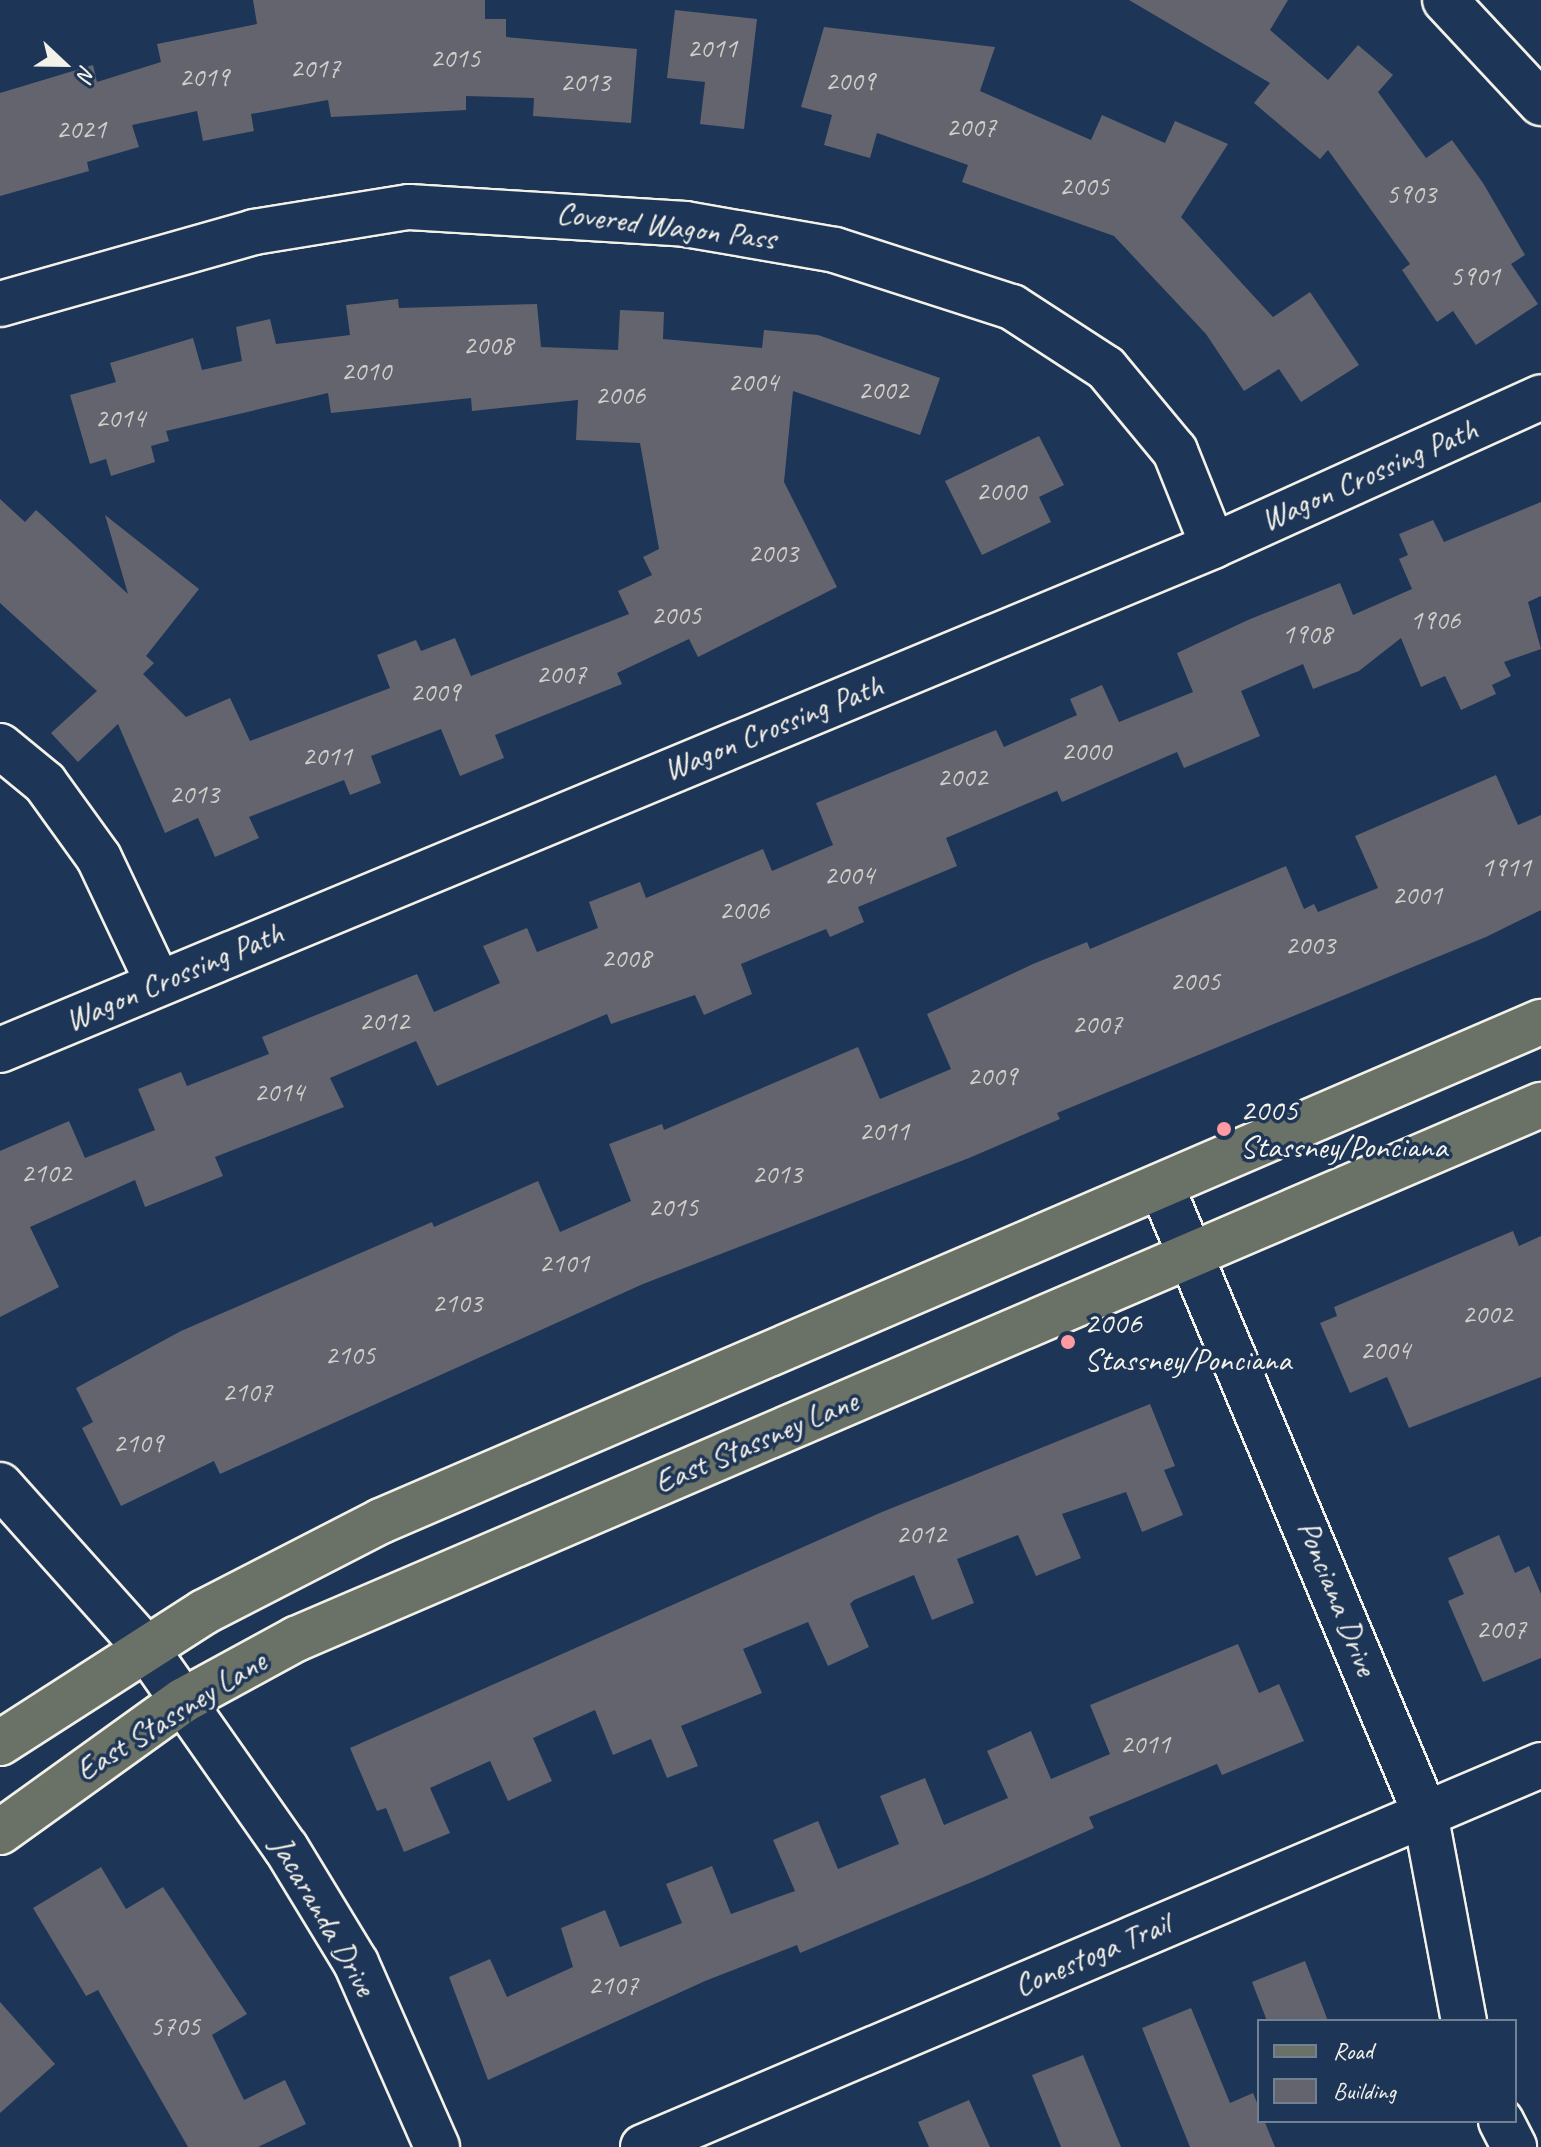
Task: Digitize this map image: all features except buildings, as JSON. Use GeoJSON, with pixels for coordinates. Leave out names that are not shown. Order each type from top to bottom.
{"type":"FeatureCollection","features":[{"type":"Feature","properties":{"kind":"main road"},"geometry":{"type":"LineString","coordinates":[[0,1743],[145,1647],[381,1521],[1163,1190],[1541,1022]]}},
{"type":"Feature","properties":{"kind":"main road","name":"East Stassney Lane"},"geometry":{"type":"LineString","coordinates":[[0,1832],[184,1700],[413,1585],[1194,1258],[1541,1105]]}},
{"type":"Feature","properties":{"kind":"street"},"geometry":{"type":"LineString","coordinates":[[1445,0],[1541,103]]}},
{"type":"Feature","properties":{"kind":"street","name":"Covered Wagon Pass"},"geometry":{"type":"LineString","coordinates":[[0,304],[254,232],[409,207],[685,224],[835,250],[1012,307],[1106,368],[1175,451],[1213,546]]}},
{"type":"Feature","properties":{"kind":"street","name":"Wagon Crossing Path"},"geometry":{"type":"LineString","coordinates":[[0,1050],[1213,546],[1541,397]]}},
{"type":"Feature","properties":{"kind":"street"},"geometry":{"type":"LineString","coordinates":[[0,746],[45,783],[99,858],[158,983]]}},
{"type":"Feature","properties":{"kind":"street","name":"Ponciana Drive"},"geometry":{"type":"LineString","coordinates":[[1163,1190],[1425,1813],[1464,2019]]}},
{"type":"Feature","properties":{"kind":"street","name":"Jacaranda Drive"},"geometry":{"type":"LineString","coordinates":[[0,1485],[145,1647],[184,1700],[356,1963],[437,2147]]}},
{"type":"Feature","properties":{"kind":"street","name":"Conestoga Trail"},"geometry":{"type":"LineString","coordinates":[[643,2147],[1541,1765]]}},
{"type":"Feature","properties":{"kind":"street"},"geometry":{"type":"LineString","coordinates":[[1502,2123],[1514,2147]]}},
{"type":"Feature","properties":{"kind":"place","name":"2005 Stassney/Ponciana"},"geometry":{"type":"Point","coordinates":[1224,1129]}},
{"type":"Feature","properties":{"kind":"place","name":"2006 Stassney/Ponciana"},"geometry":{"type":"Point","coordinates":[1068,1342]}}]}
